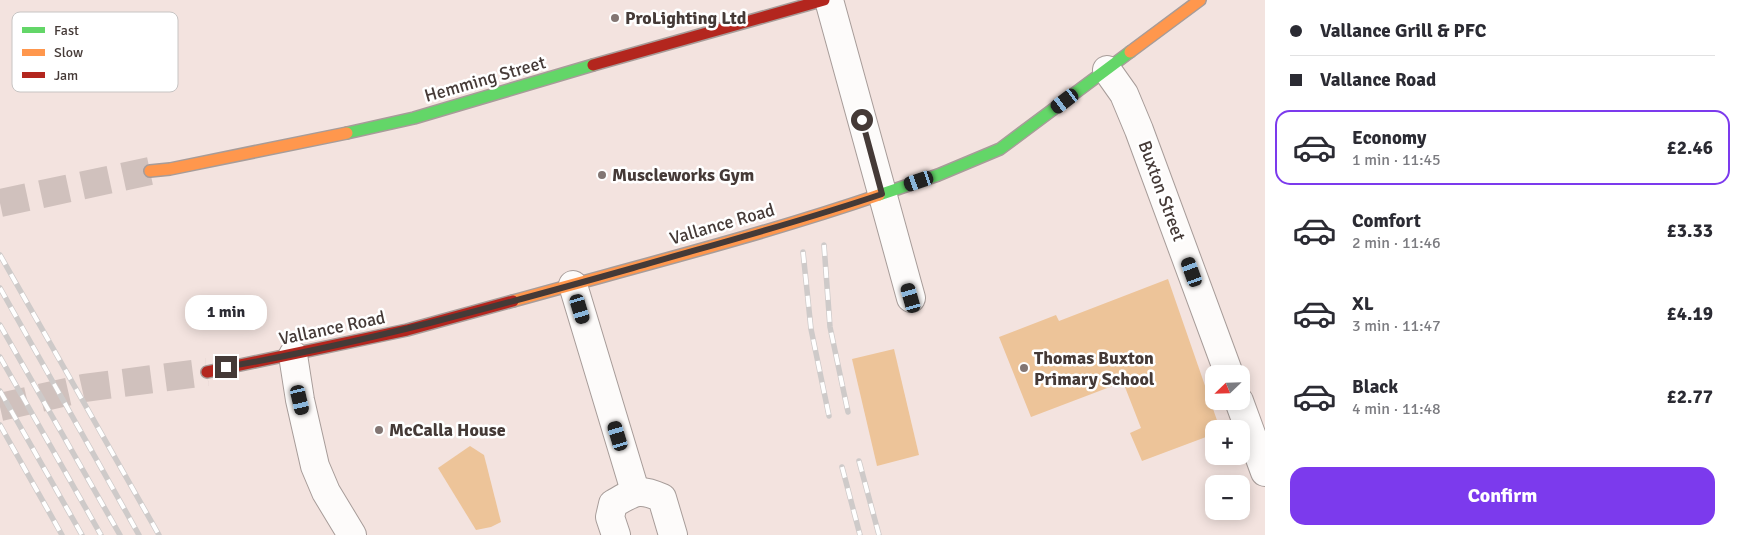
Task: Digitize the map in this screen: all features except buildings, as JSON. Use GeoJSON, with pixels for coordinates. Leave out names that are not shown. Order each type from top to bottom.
{"type":"FeatureCollection","features":[{"type":"Feature","properties":{"kind":"main road","name":"Hemming Street"},"geometry":{"type":"LineString","coordinates":[[150,172],[278,148],[414,118],[613,59],[824,0]]}},
{"type":"Feature","properties":{"kind":"main road","name":"Vallance Road"},"geometry":{"type":"LineString","coordinates":[[206,372],[293,356],[407,330],[572,285],[828,211],[971,162],[1000,149],[1200,0]]}},
{"type":"Feature","properties":{"kind":"street"},"geometry":{"type":"LineString","coordinates":[[829,0],[911,298]]}},
{"type":"Feature","properties":{"kind":"street","name":"Buxton Street"},"geometry":{"type":"LineString","coordinates":[[1107,70],[1124,94],[1139,130],[1226,365]]}},
{"type":"Feature","properties":{"kind":"street"},"geometry":{"type":"LineString","coordinates":[[572,285],[635,491]]}},
{"type":"Feature","properties":{"kind":"street"},"geometry":{"type":"LineString","coordinates":[[293,356],[300,400],[319,480],[352,535]]}},
{"type":"Feature","properties":{"kind":"street"},"geometry":{"type":"LineString","coordinates":[[1242,410],[1265,472]]}},
{"type":"Feature","properties":{"kind":"street"},"geometry":{"type":"LineString","coordinates":[[616,535],[610,517],[614,504],[635,491],[653,494],[662,498],[673,535]]}},
{"type":"Feature","properties":{"kind":"shaded area"},"geometry":{"type":"Polygon","coordinates":[[[1168,279],[1205,386],[1205,410],[1213,410],[1217,420],[1205,420],[1205,437],[1142,461],[1130,433],[1141,428],[1123,382],[1031,417],[999,337],[1056,315],[1059,321],[1168,279]]]}},
{"type":"Feature","properties":{"kind":"shaded area"},"geometry":{"type":"Polygon","coordinates":[[[894,349],[919,455],[877,466],[852,359],[894,349]]]}},
{"type":"Feature","properties":{"kind":"shaded area"},"geometry":{"type":"Polygon","coordinates":[[[470,446],[484,455],[501,522],[491,527],[476,530],[438,468],[470,446]]]}},
{"type":"Feature","properties":{"kind":"tunnel"},"geometry":{"type":"LineString","coordinates":[[0,203],[150,171]]}},
{"type":"Feature","properties":{"kind":"tunnel"},"geometry":{"type":"LineString","coordinates":[[0,407],[84,388],[207,372]]}},
{"type":"Feature","properties":{"kind":"railway"},"geometry":{"type":"LineString","coordinates":[[824,245],[830,327],[848,412]]}},
{"type":"Feature","properties":{"kind":"railway"},"geometry":{"type":"LineString","coordinates":[[803,252],[811,329],[829,416]]}},
{"type":"Feature","properties":{"kind":"railway"},"geometry":{"type":"LineString","coordinates":[[0,255],[159,535]]}},
{"type":"Feature","properties":{"kind":"railway"},"geometry":{"type":"LineString","coordinates":[[0,288],[139,535]]}},
{"type":"Feature","properties":{"kind":"railway"},"geometry":{"type":"LineString","coordinates":[[0,325],[120,535]]}},
{"type":"Feature","properties":{"kind":"railway"},"geometry":{"type":"LineString","coordinates":[[0,357],[101,535]]}},
{"type":"Feature","properties":{"kind":"railway"},"geometry":{"type":"LineString","coordinates":[[0,391],[82,535]]}},
{"type":"Feature","properties":{"kind":"railway"},"geometry":{"type":"LineString","coordinates":[[0,425],[62,535]]}},
{"type":"Feature","properties":{"kind":"railway"},"geometry":{"type":"LineString","coordinates":[[859,461],[879,535]]}},
{"type":"Feature","properties":{"kind":"railway"},"geometry":{"type":"LineString","coordinates":[[842,467],[860,535]]}},
{"type":"Feature","properties":{"kind":"traffic: fast"},"geometry":{"type":"LineString","coordinates":[[879,195],[938,175],[1000,149],[1130,52]]}},
{"type":"Feature","properties":{"kind":"traffic: fast"},"geometry":{"type":"LineString","coordinates":[[347,133],[414,118],[593,65]]}},
{"type":"Feature","properties":{"kind":"traffic: slow"},"geometry":{"type":"LineString","coordinates":[[1130,52],[1200,0]]}},
{"type":"Feature","properties":{"kind":"traffic: slow"},"geometry":{"type":"LineString","coordinates":[[150,171],[170,169],[347,133]]}},
{"type":"Feature","properties":{"kind":"traffic: slow"},"geometry":{"type":"LineString","coordinates":[[513,301],[743,238],[879,195]]}},
{"type":"Feature","properties":{"kind":"traffic: jam"},"geometry":{"type":"LineString","coordinates":[[593,65],[824,0]]}},
{"type":"Feature","properties":{"kind":"traffic: jam"},"geometry":{"type":"LineString","coordinates":[[207,372],[407,330],[513,301]]}},
{"type":"Feature","properties":{"kind":"place","name":"ProLighting Ltd"},"geometry":{"type":"Point","coordinates":[615,18]}},
{"type":"Feature","properties":{"kind":"place","name":"Muscleworks Gym"},"geometry":{"type":"Point","coordinates":[602,175]}},
{"type":"Feature","properties":{"kind":"place","name":"Thomas Buxton Primary School"},"geometry":{"type":"Point","coordinates":[1024,368]}},
{"type":"Feature","properties":{"kind":"place","name":"McCalla House"},"geometry":{"type":"Point","coordinates":[379,430]}},
{"type":"Feature","properties":{"kind":"route"},"geometry":{"type":"LineString","coordinates":[[226,367],[293,356],[407,330],[692,251],[882,194],[862,120]]}}]}
